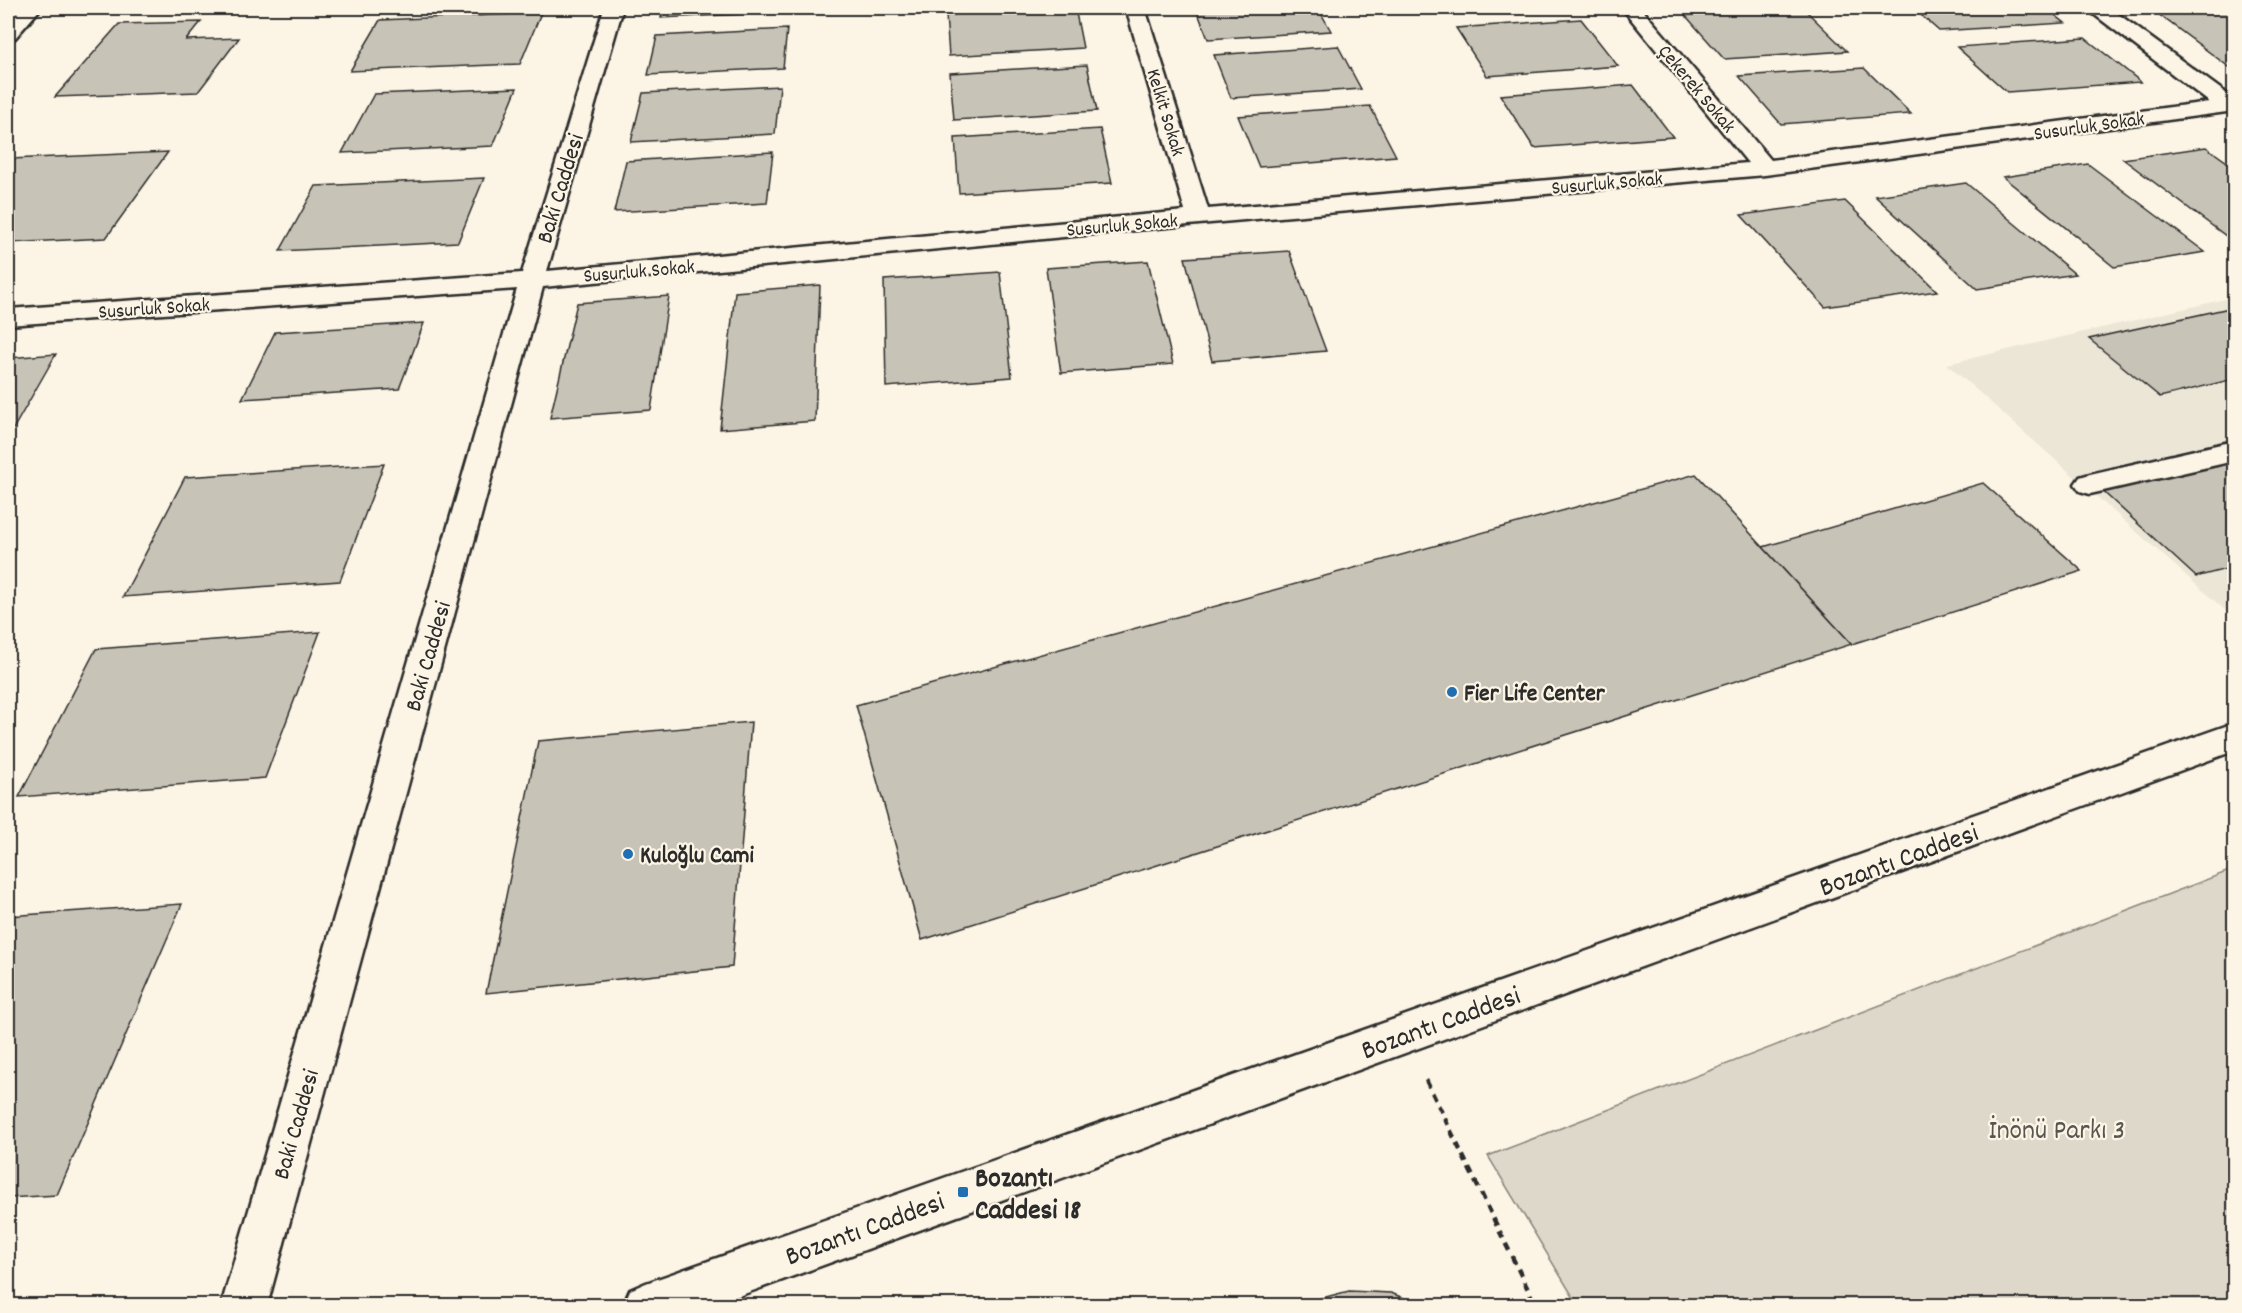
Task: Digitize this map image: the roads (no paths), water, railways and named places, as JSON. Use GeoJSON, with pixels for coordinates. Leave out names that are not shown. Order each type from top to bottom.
{"type":"FeatureCollection","features":[{"type":"Feature","properties":{"kind":"street"},"geometry":{"type":"LineString","coordinates":[[8,34],[31,8]]}},
{"type":"Feature","properties":{"kind":"street","name":"Baki Caddesi"},"geometry":{"type":"LineString","coordinates":[[244,1305],[532,280],[613,8]]}},
{"type":"Feature","properties":{"kind":"street","name":"Kelkit Sokak"},"geometry":{"type":"LineString","coordinates":[[1135,8],[1199,217]]}},
{"type":"Feature","properties":{"kind":"street","name":"Çekerek Sokak"},"geometry":{"type":"LineString","coordinates":[[1631,8],[1765,168]]}},
{"type":"Feature","properties":{"kind":"street"},"geometry":{"type":"LineString","coordinates":[[2098,8],[2231,106]]}},
{"type":"Feature","properties":{"kind":"street","name":"Susurluk Sokak"},"geometry":{"type":"LineString","coordinates":[[8,318],[532,280],[1199,217],[1765,168],[2231,106]]}},
{"type":"Feature","properties":{"kind":"street"},"geometry":{"type":"LineString","coordinates":[[2090,484],[2235,451]]}},
{"type":"Feature","properties":{"kind":"street","name":"Bozantı Caddesi"},"geometry":{"type":"LineString","coordinates":[[646,1305],[2235,738]]}},
{"type":"Feature","properties":{"kind":"place","name":"Fier Life Center"},"geometry":{"type":"Point","coordinates":[1452,692]}},
{"type":"Feature","properties":{"kind":"place","name":"Kuloğlu Cami"},"geometry":{"type":"Point","coordinates":[628,854]}},
{"type":"Feature","properties":{"kind":"place","name":"Bozantı Caddesi 18"},"geometry":{"type":"Point","coordinates":[963,1192]}},
{"type":"Feature","properties":{"kind":"park label","name":"İnönü Parkı 3"},"geometry":{"type":"Point","coordinates":[2057,1128]}}]}
